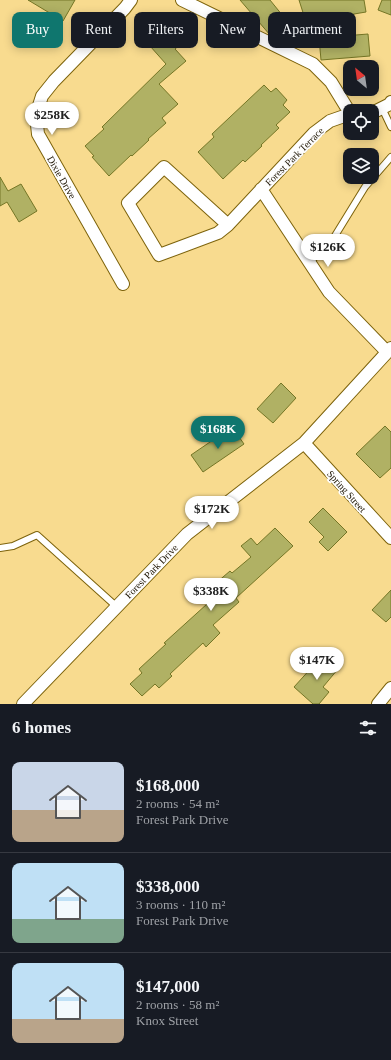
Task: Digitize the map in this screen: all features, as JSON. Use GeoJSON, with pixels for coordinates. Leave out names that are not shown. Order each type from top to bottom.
{"type":"FeatureCollection","features":[{"type":"Feature","properties":{"kind":"street","name":"Dixie Drive"},"geometry":{"type":"LineString","coordinates":[[123,284],[41,140],[38,134],[36,115],[42,96],[131,0]]}},
{"type":"Feature","properties":{"kind":"street","name":"Forest Park Terrace"},"geometry":{"type":"LineString","coordinates":[[182,0],[312,64],[331,82],[344,104]]}},
{"type":"Feature","properties":{"kind":"street","name":"Forest Park Terrace"},"geometry":{"type":"LineString","coordinates":[[228,225],[164,167],[128,203],[159,255],[218,233],[228,225],[314,133],[330,120],[343,116]]}},
{"type":"Feature","properties":{"kind":"street","name":"Forest Park Terrace"},"geometry":{"type":"LineString","coordinates":[[261,189],[329,292],[389,350]]}},
{"type":"Feature","properties":{"kind":"street","name":"Forest Park Drive"},"geometry":{"type":"LineString","coordinates":[[23,704],[187,534],[304,443],[389,350]]}},
{"type":"Feature","properties":{"kind":"street","name":"Spring Street"},"geometry":{"type":"LineString","coordinates":[[304,443],[391,538]]}},
{"type":"Feature","properties":{"kind":"street"},"geometry":{"type":"LineString","coordinates":[[378,704],[390,690]]}},
{"type":"Feature","properties":{"kind":"lane"},"geometry":{"type":"LineString","coordinates":[[382,108],[391,127]]}},
{"type":"Feature","properties":{"kind":"lane"},"geometry":{"type":"LineString","coordinates":[[310,262],[333,238],[365,188],[391,156]]}},
{"type":"Feature","properties":{"kind":"lane"},"geometry":{"type":"LineString","coordinates":[[0,548],[13,546],[37,535],[117,607]]}},
{"type":"Feature","properties":{"kind":"building"},"geometry":{"type":"Polygon","coordinates":[[[28,0],[75,0],[63,21],[63,12],[48,12],[28,0]]]}},
{"type":"Feature","properties":{"kind":"building"},"geometry":{"type":"Polygon","coordinates":[[[240,0],[270,0],[280,12],[268,12],[268,33],[260,23],[260,12],[250,12],[240,0]]]}},
{"type":"Feature","properties":{"kind":"building"},"geometry":{"type":"Polygon","coordinates":[[[299,0],[364,0],[366,12],[356,14],[356,12],[303,12],[299,0]]]}},
{"type":"Feature","properties":{"kind":"building"},"geometry":{"type":"Polygon","coordinates":[[[382,0],[391,0],[391,15],[378,10],[382,0]]]}},
{"type":"Feature","properties":{"kind":"building"},"geometry":{"type":"Polygon","coordinates":[[[368,34],[370,56],[321,60],[320,48],[356,48],[356,35],[368,34]]]}},
{"type":"Feature","properties":{"kind":"building"},"geometry":{"type":"Polygon","coordinates":[[[152,48],[176,48],[175,49],[186,61],[159,84],[178,104],[162,118],[166,123],[109,176],[92,157],[94,156],[85,146],[104,129],[102,127],[166,64],[152,48]]]}},
{"type":"Feature","properties":{"kind":"building"},"geometry":{"type":"Polygon","coordinates":[[[264,85],[271,92],[276,88],[287,100],[283,105],[290,112],[276,125],[279,128],[261,145],[262,146],[245,162],[243,160],[223,179],[198,152],[214,137],[212,134],[264,85]]]}},
{"type":"Feature","properties":{"kind":"building"},"geometry":{"type":"Polygon","coordinates":[[[0,177],[8,191],[21,184],[37,211],[19,222],[7,202],[0,206],[0,177]]]}},
{"type":"Feature","properties":{"kind":"building"},"geometry":{"type":"Polygon","coordinates":[[[281,383],[296,398],[273,423],[257,409],[281,383]]]}},
{"type":"Feature","properties":{"kind":"building"},"geometry":{"type":"Polygon","coordinates":[[[385,426],[391,432],[391,468],[380,478],[356,454],[385,426]]]}},
{"type":"Feature","properties":{"kind":"building"},"geometry":{"type":"Polygon","coordinates":[[[232,427],[244,444],[203,472],[191,455],[232,427]]]}},
{"type":"Feature","properties":{"kind":"building"},"geometry":{"type":"Polygon","coordinates":[[[323,508],[347,532],[328,551],[319,542],[324,537],[309,522],[323,508]]]}},
{"type":"Feature","properties":{"kind":"building"},"geometry":{"type":"Polygon","coordinates":[[[275,528],[293,546],[236,598],[239,602],[213,625],[220,633],[206,647],[203,643],[170,674],[172,676],[159,688],[155,684],[142,696],[130,684],[142,673],[139,669],[166,644],[164,643],[207,604],[204,601],[220,587],[216,583],[230,571],[232,573],[251,557],[241,546],[251,538],[257,545],[275,528]]]}},
{"type":"Feature","properties":{"kind":"building"},"geometry":{"type":"Polygon","coordinates":[[[391,590],[391,617],[386,622],[372,610],[391,590]]]}},
{"type":"Feature","properties":{"kind":"building"},"geometry":{"type":"Polygon","coordinates":[[[323,655],[338,669],[323,687],[329,692],[319,704],[313,704],[294,687],[323,655]]]}}]}
